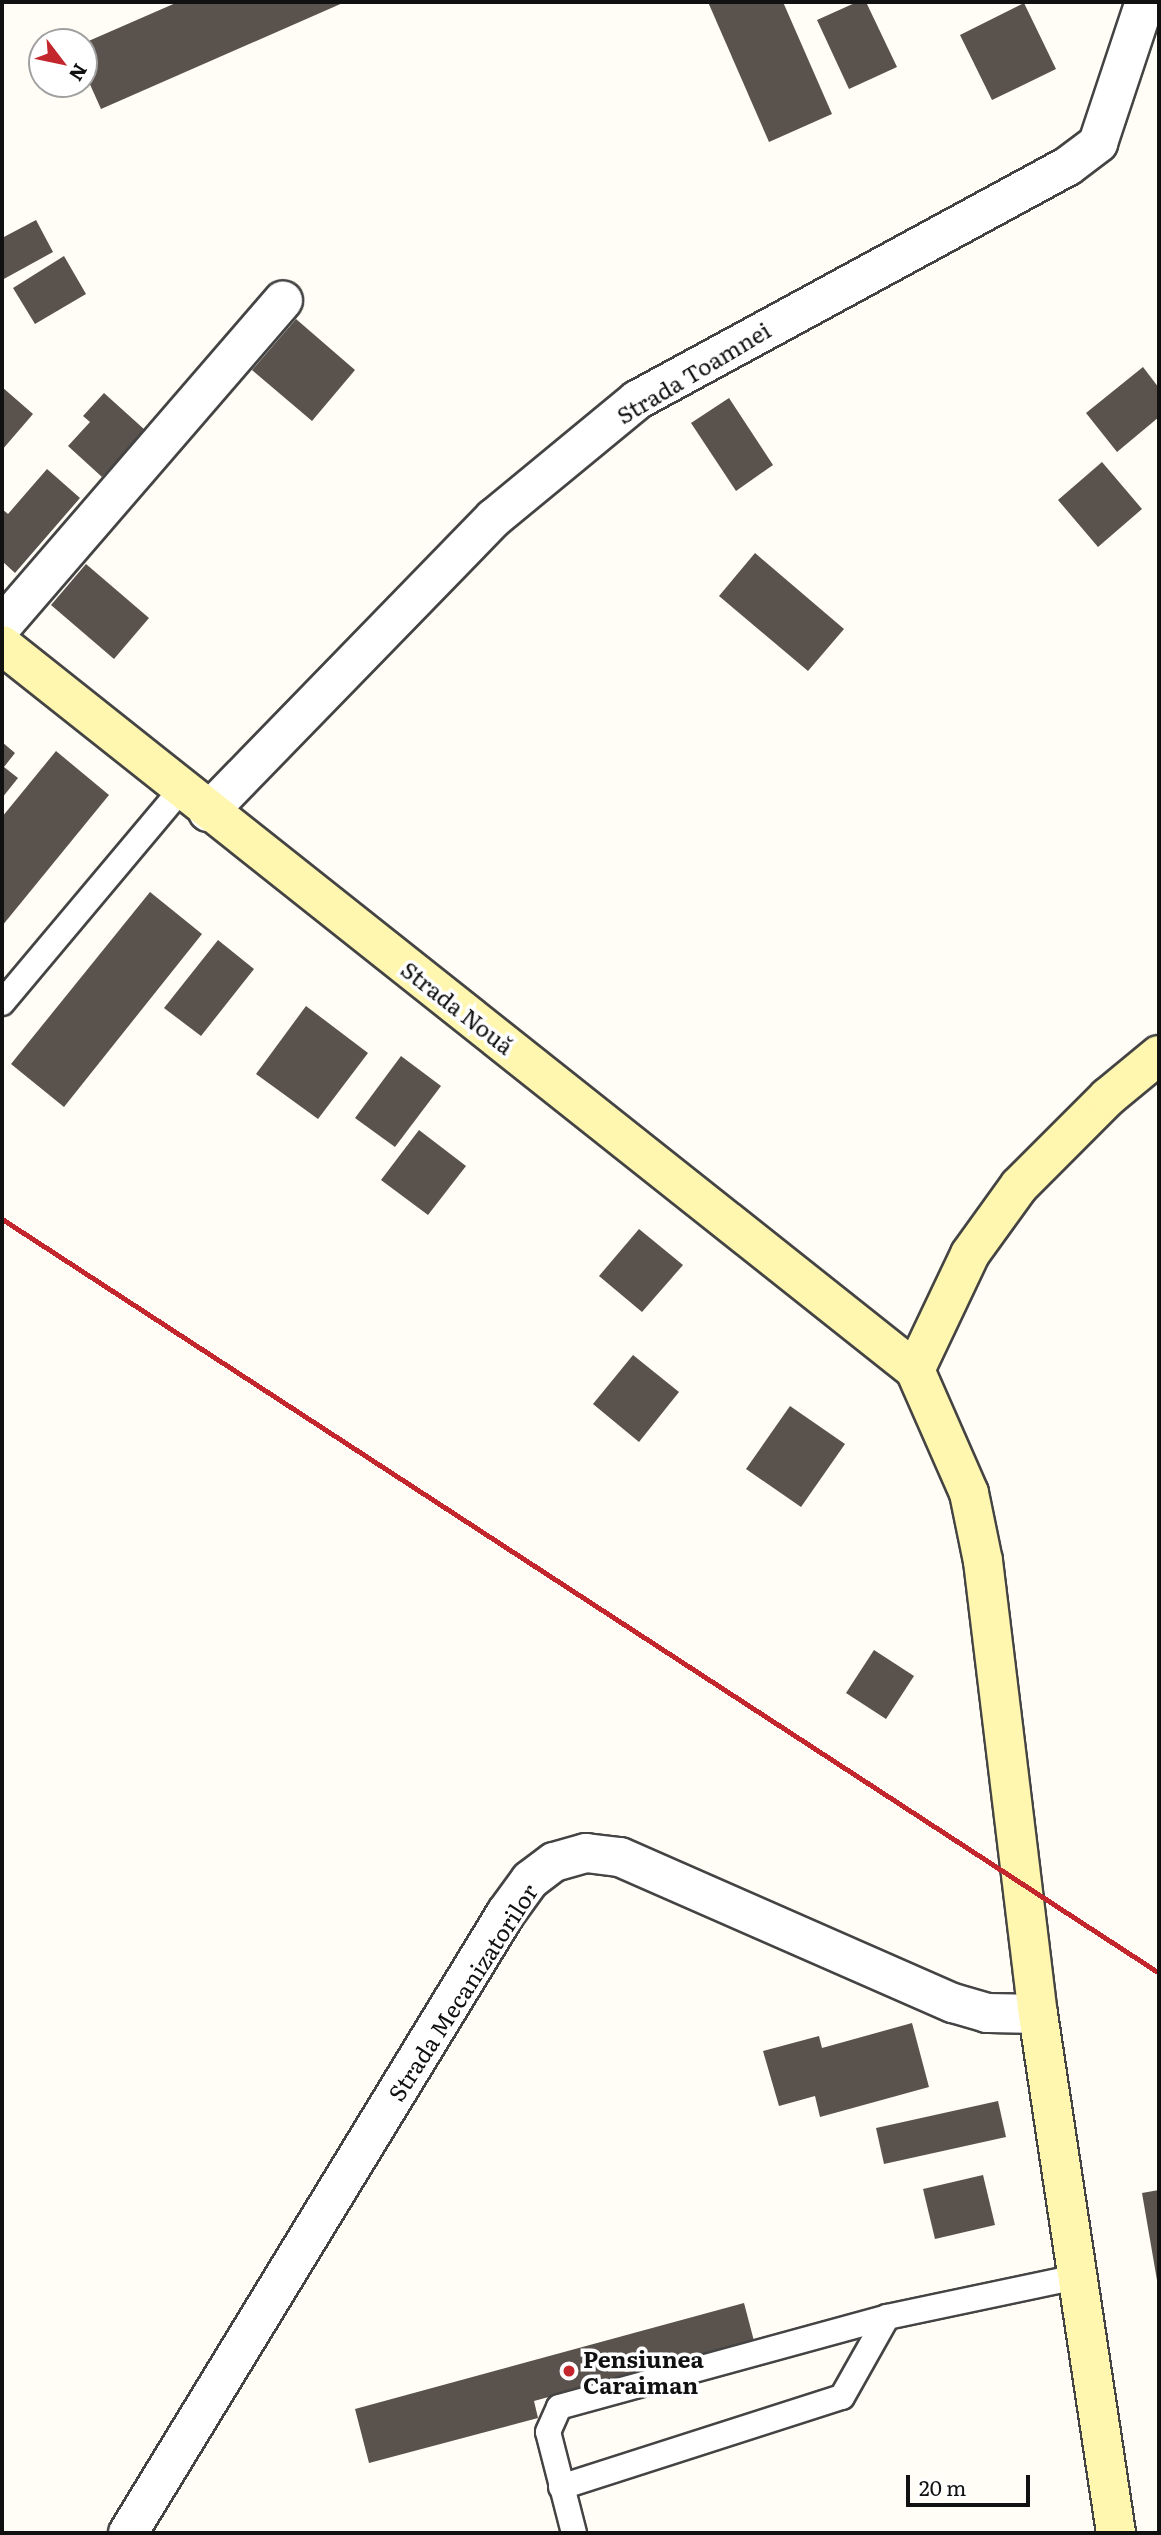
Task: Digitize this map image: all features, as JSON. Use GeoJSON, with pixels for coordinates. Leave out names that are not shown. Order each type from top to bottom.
{"type":"FeatureCollection","features":[{"type":"Feature","properties":{"kind":"main road","name":"Strada Nouă"},"geometry":{"type":"LineString","coordinates":[[2,645],[194,801],[915,1370]]}},
{"type":"Feature","properties":{"kind":"main road"},"geometry":{"type":"LineString","coordinates":[[1116,2533],[1038,2014],[983,1561],[969,1493],[915,1370],[970,1254],[1019,1186],[1108,1097],[1159,1055]]}},
{"type":"Feature","properties":{"kind":"street","name":"Strada Toamnei"},"geometry":{"type":"LineString","coordinates":[[194,801],[494,518],[637,400],[1068,166],[1098,143],[1145,2]]}},
{"type":"Feature","properties":{"kind":"street"},"geometry":{"type":"LineString","coordinates":[[2,626],[283,301]]}},
{"type":"Feature","properties":{"kind":"street","name":"Strada Mecanizatorilor"},"geometry":{"type":"LineString","coordinates":[[128,2533],[506,1913],[530,1880],[554,1863],[586,1853],[620,1857],[953,2003],[987,2013],[1038,2014]]}},
{"type":"Feature","properties":{"kind":"lane"},"geometry":{"type":"LineString","coordinates":[[2,1003],[194,801]]}},
{"type":"Feature","properties":{"kind":"lane"},"geometry":{"type":"LineString","coordinates":[[574,2533],[548,2432],[559,2407],[887,2317],[1077,2277]]}},
{"type":"Feature","properties":{"kind":"lane"},"geometry":{"type":"LineString","coordinates":[[561,2487],[842,2397],[887,2317]]}},
{"type":"Feature","properties":{"kind":"building"},"geometry":{"type":"Polygon","coordinates":[[[178,2],[345,2],[101,109],[96,98],[98,37],[178,2]]]}},
{"type":"Feature","properties":{"kind":"building"},"geometry":{"type":"Polygon","coordinates":[[[708,2],[783,2],[832,114],[769,142],[708,2]]]}},
{"type":"Feature","properties":{"kind":"building"},"geometry":{"type":"Polygon","coordinates":[[[857,2],[866,2],[897,67],[849,89],[817,20],[857,2]]]}},
{"type":"Feature","properties":{"kind":"building"},"geometry":{"type":"Polygon","coordinates":[[[1024,3],[1056,69],[992,100],[960,35],[1024,3]]]}},
{"type":"Feature","properties":{"kind":"building"},"geometry":{"type":"Polygon","coordinates":[[[36,220],[53,252],[2,280],[2,238],[36,220]]]}},
{"type":"Feature","properties":{"kind":"building"},"geometry":{"type":"Polygon","coordinates":[[[64,256],[86,294],[35,324],[13,288],[64,256]]]}},
{"type":"Feature","properties":{"kind":"building"},"geometry":{"type":"Polygon","coordinates":[[[296,319],[355,370],[312,421],[252,370],[296,319]]]}},
{"type":"Feature","properties":{"kind":"building"},"geometry":{"type":"Polygon","coordinates":[[[1143,367],[1159,388],[1159,417],[1117,452],[1086,413],[1143,367]]]}},
{"type":"Feature","properties":{"kind":"building"},"geometry":{"type":"Polygon","coordinates":[[[2,387],[33,414],[2,450],[2,387]]]}},
{"type":"Feature","properties":{"kind":"building"},"geometry":{"type":"Polygon","coordinates":[[[104,393],[145,430],[102,477],[68,446],[90,422],[83,416],[104,393]]]}},
{"type":"Feature","properties":{"kind":"building"},"geometry":{"type":"Polygon","coordinates":[[[729,398],[773,465],[736,491],[691,423],[729,398]]]}},
{"type":"Feature","properties":{"kind":"building"},"geometry":{"type":"Polygon","coordinates":[[[1102,462],[1142,509],[1098,547],[1058,500],[1102,462]]]}},
{"type":"Feature","properties":{"kind":"building"},"geometry":{"type":"Polygon","coordinates":[[[47,469],[80,498],[15,573],[2,561],[2,509],[8,514],[47,469]]]}},
{"type":"Feature","properties":{"kind":"building"},"geometry":{"type":"Polygon","coordinates":[[[755,553],[844,629],[808,671],[719,596],[755,553]]]}},
{"type":"Feature","properties":{"kind":"building"},"geometry":{"type":"Polygon","coordinates":[[[86,564],[149,618],[114,659],[51,605],[86,564]]]}},
{"type":"Feature","properties":{"kind":"building"},"geometry":{"type":"Polygon","coordinates":[[[2,742],[15,753],[4,767],[18,778],[2,798],[2,742]]]}},
{"type":"Feature","properties":{"kind":"building"},"geometry":{"type":"Polygon","coordinates":[[[56,751],[109,795],[2,926],[2,817],[56,751]]]}},
{"type":"Feature","properties":{"kind":"building"},"geometry":{"type":"Polygon","coordinates":[[[150,892],[202,934],[64,1107],[11,1064],[150,892]]]}},
{"type":"Feature","properties":{"kind":"building"},"geometry":{"type":"Polygon","coordinates":[[[218,940],[254,969],[201,1036],[164,1008],[218,940]]]}},
{"type":"Feature","properties":{"kind":"building"},"geometry":{"type":"Polygon","coordinates":[[[306,1006],[368,1053],[318,1119],[256,1074],[306,1006]]]}},
{"type":"Feature","properties":{"kind":"building"},"geometry":{"type":"Polygon","coordinates":[[[401,1056],[441,1086],[395,1147],[355,1118],[401,1056]]]}},
{"type":"Feature","properties":{"kind":"building"},"geometry":{"type":"Polygon","coordinates":[[[419,1130],[466,1166],[428,1215],[381,1180],[419,1130]]]}},
{"type":"Feature","properties":{"kind":"building"},"geometry":{"type":"Polygon","coordinates":[[[639,1229],[683,1265],[642,1312],[599,1276],[639,1229]]]}},
{"type":"Feature","properties":{"kind":"building"},"geometry":{"type":"Polygon","coordinates":[[[633,1355],[679,1392],[639,1442],[593,1404],[633,1355]]]}},
{"type":"Feature","properties":{"kind":"building"},"geometry":{"type":"Polygon","coordinates":[[[790,1406],[845,1444],[801,1507],[746,1469],[790,1406]]]}},
{"type":"Feature","properties":{"kind":"building"},"geometry":{"type":"Polygon","coordinates":[[[874,1650],[914,1676],[886,1719],[846,1693],[874,1650]]]}},
{"type":"Feature","properties":{"kind":"building"},"geometry":{"type":"Polygon","coordinates":[[[912,2023],[929,2087],[820,2117],[815,2096],[779,2106],[763,2051],[819,2036],[822,2048],[912,2023]]]}},
{"type":"Feature","properties":{"kind":"building"},"geometry":{"type":"Polygon","coordinates":[[[998,2101],[1006,2137],[884,2164],[876,2128],[998,2101]]]}},
{"type":"Feature","properties":{"kind":"building"},"geometry":{"type":"Polygon","coordinates":[[[983,2175],[995,2225],[935,2239],[923,2189],[983,2175]]]}},
{"type":"Feature","properties":{"kind":"building"},"geometry":{"type":"Polygon","coordinates":[[[1159,2190],[1159,2286],[1158,2286],[1142,2193],[1159,2190]]]}},
{"type":"Feature","properties":{"kind":"building","name":"Pensiunea Caraiman"},"geometry":{"type":"Polygon","coordinates":[[[744,2303],[754,2341],[534,2401],[538,2418],[369,2463],[355,2409],[744,2303]]]}},
{"type":"Feature","properties":{"kind":"railway"},"geometry":{"type":"LineString","coordinates":[[2,1219],[1159,1973]]}},
{"type":"Feature","properties":{"kind":"place","name":"Pensiunea Caraiman"},"geometry":{"type":"Point","coordinates":[569,2371]}}]}
